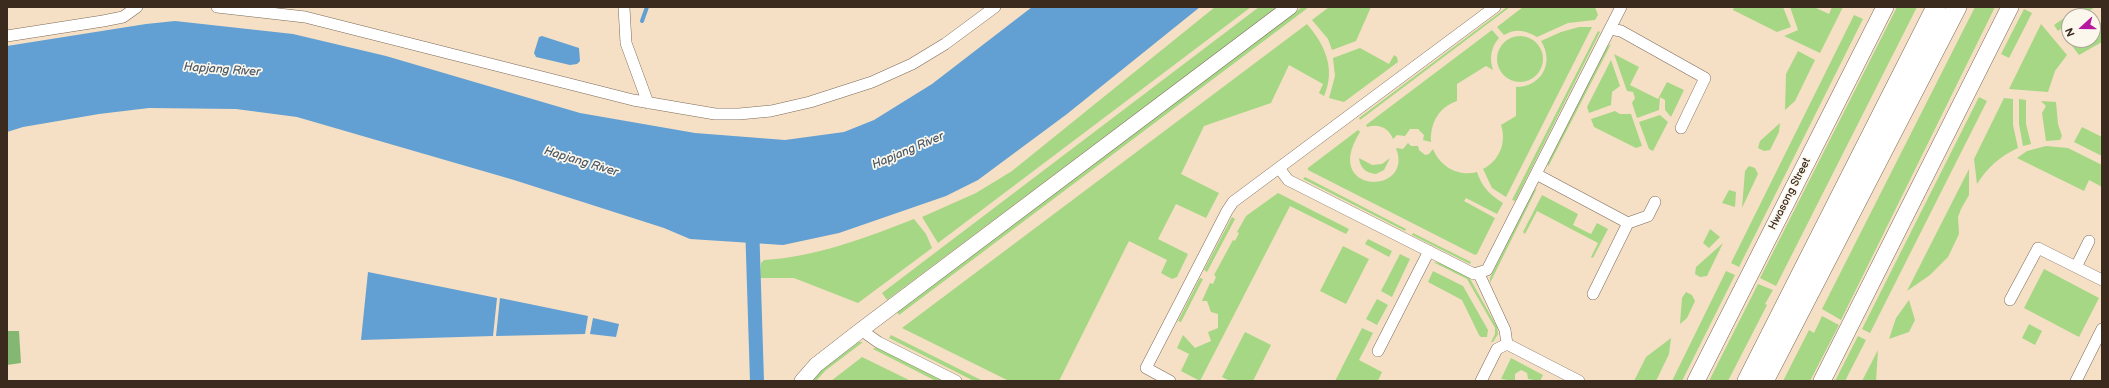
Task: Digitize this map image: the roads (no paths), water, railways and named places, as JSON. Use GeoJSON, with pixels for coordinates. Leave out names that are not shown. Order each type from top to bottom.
{"type":"FeatureCollection","features":[{"type":"Feature","properties":{"kind":"highway"},"geometry":{"type":"LineString","coordinates":[[1764,381],[1790,314],[1936,7]]}},
{"type":"Feature","properties":{"kind":"highway"},"geometry":{"type":"LineString","coordinates":[[1747,381],[1790,314],[1957,7]]}},
{"type":"Feature","properties":{"kind":"main road","name":"Hwasong Street"},"geometry":{"type":"LineString","coordinates":[[1696,381],[1885,7]]}},
{"type":"Feature","properties":{"kind":"main road"},"geometry":{"type":"LineString","coordinates":[[1822,381],[2010,7]]}},
{"type":"Feature","properties":{"kind":"street"},"geometry":{"type":"LineString","coordinates":[[7,36],[123,17],[137,7]]}},
{"type":"Feature","properties":{"kind":"street"},"geometry":{"type":"LineString","coordinates":[[215,7],[305,17],[648,103],[715,114],[739,114],[771,111],[810,102],[872,82],[912,64],[945,44],[995,7]]}},
{"type":"Feature","properties":{"kind":"street"},"geometry":{"type":"LineString","coordinates":[[624,7],[626,43],[648,103]]}},
{"type":"Feature","properties":{"kind":"street"},"geometry":{"type":"LineString","coordinates":[[802,381],[816,365],[861,330],[1290,7]]}},
{"type":"Feature","properties":{"kind":"street"},"geometry":{"type":"LineString","coordinates":[[1170,381],[1146,368],[1233,202],[1495,7]]}},
{"type":"Feature","properties":{"kind":"street"},"geometry":{"type":"LineString","coordinates":[[1279,168],[1288,180],[1474,274],[1479,274],[1487,270],[1621,7]]}},
{"type":"Feature","properties":{"kind":"street"},"geometry":{"type":"LineString","coordinates":[[1610,29],[1621,31],[1705,78],[1680,128]]}},
{"type":"Feature","properties":{"kind":"street"},"geometry":{"type":"LineString","coordinates":[[1536,174],[1628,223]]}},
{"type":"Feature","properties":{"kind":"street"},"geometry":{"type":"LineString","coordinates":[[1593,294],[1628,223],[1648,216],[1655,202]]}},
{"type":"Feature","properties":{"kind":"street"},"geometry":{"type":"LineString","coordinates":[[2076,267],[2089,241]]}},
{"type":"Feature","properties":{"kind":"street"},"geometry":{"type":"LineString","coordinates":[[2010,300],[2038,248],[2102,280]]}},
{"type":"Feature","properties":{"kind":"street"},"geometry":{"type":"LineString","coordinates":[[1378,351],[1429,251]]}},
{"type":"Feature","properties":{"kind":"street"},"geometry":{"type":"LineString","coordinates":[[1479,274],[1505,330],[1507,344]]}},
{"type":"Feature","properties":{"kind":"street"},"geometry":{"type":"LineString","coordinates":[[2076,381],[2102,329]]}},
{"type":"Feature","properties":{"kind":"street"},"geometry":{"type":"LineString","coordinates":[[861,330],[878,342],[956,381]]}},
{"type":"Feature","properties":{"kind":"street"},"geometry":{"type":"LineString","coordinates":[[1481,381],[1497,349],[1507,344]]}},
{"type":"Feature","properties":{"kind":"street"},"geometry":{"type":"LineString","coordinates":[[1507,344],[1579,381]]}},
{"type":"Feature","properties":{"kind":"water","name":"Hapjang River"},"geometry":{"type":"Polygon","coordinates":[[[1032,7],[1200,7],[1067,114],[978,180],[946,196],[839,233],[783,245],[690,239],[664,228],[514,180],[297,117],[236,109],[149,108],[99,114],[23,127],[7,132],[7,46],[146,24],[175,21],[293,34],[386,56],[580,113],[695,133],[785,140],[844,132],[874,120],[932,84],[1032,7]]]}},
{"type":"Feature","properties":{"kind":"water"},"geometry":{"type":"Polygon","coordinates":[[[542,36],[579,48],[580,61],[577,64],[570,65],[536,57],[534,53],[539,37],[542,36]]]}},
{"type":"Feature","properties":{"kind":"water"},"geometry":{"type":"Polygon","coordinates":[[[368,272],[497,298],[493,336],[361,340],[368,272]]]}},
{"type":"Feature","properties":{"kind":"water"},"geometry":{"type":"Polygon","coordinates":[[[500,298],[588,316],[585,334],[496,336],[500,298]]]}},
{"type":"Feature","properties":{"kind":"water"},"geometry":{"type":"Polygon","coordinates":[[[593,318],[619,324],[616,337],[590,334],[593,318]]]}},
{"type":"Feature","properties":{"kind":"waterway"},"geometry":{"type":"LineString","coordinates":[[642,21],[647,7]]}},
{"type":"Feature","properties":{"kind":"waterway"},"geometry":{"type":"LineString","coordinates":[[752,223],[757,381]]}}]}
